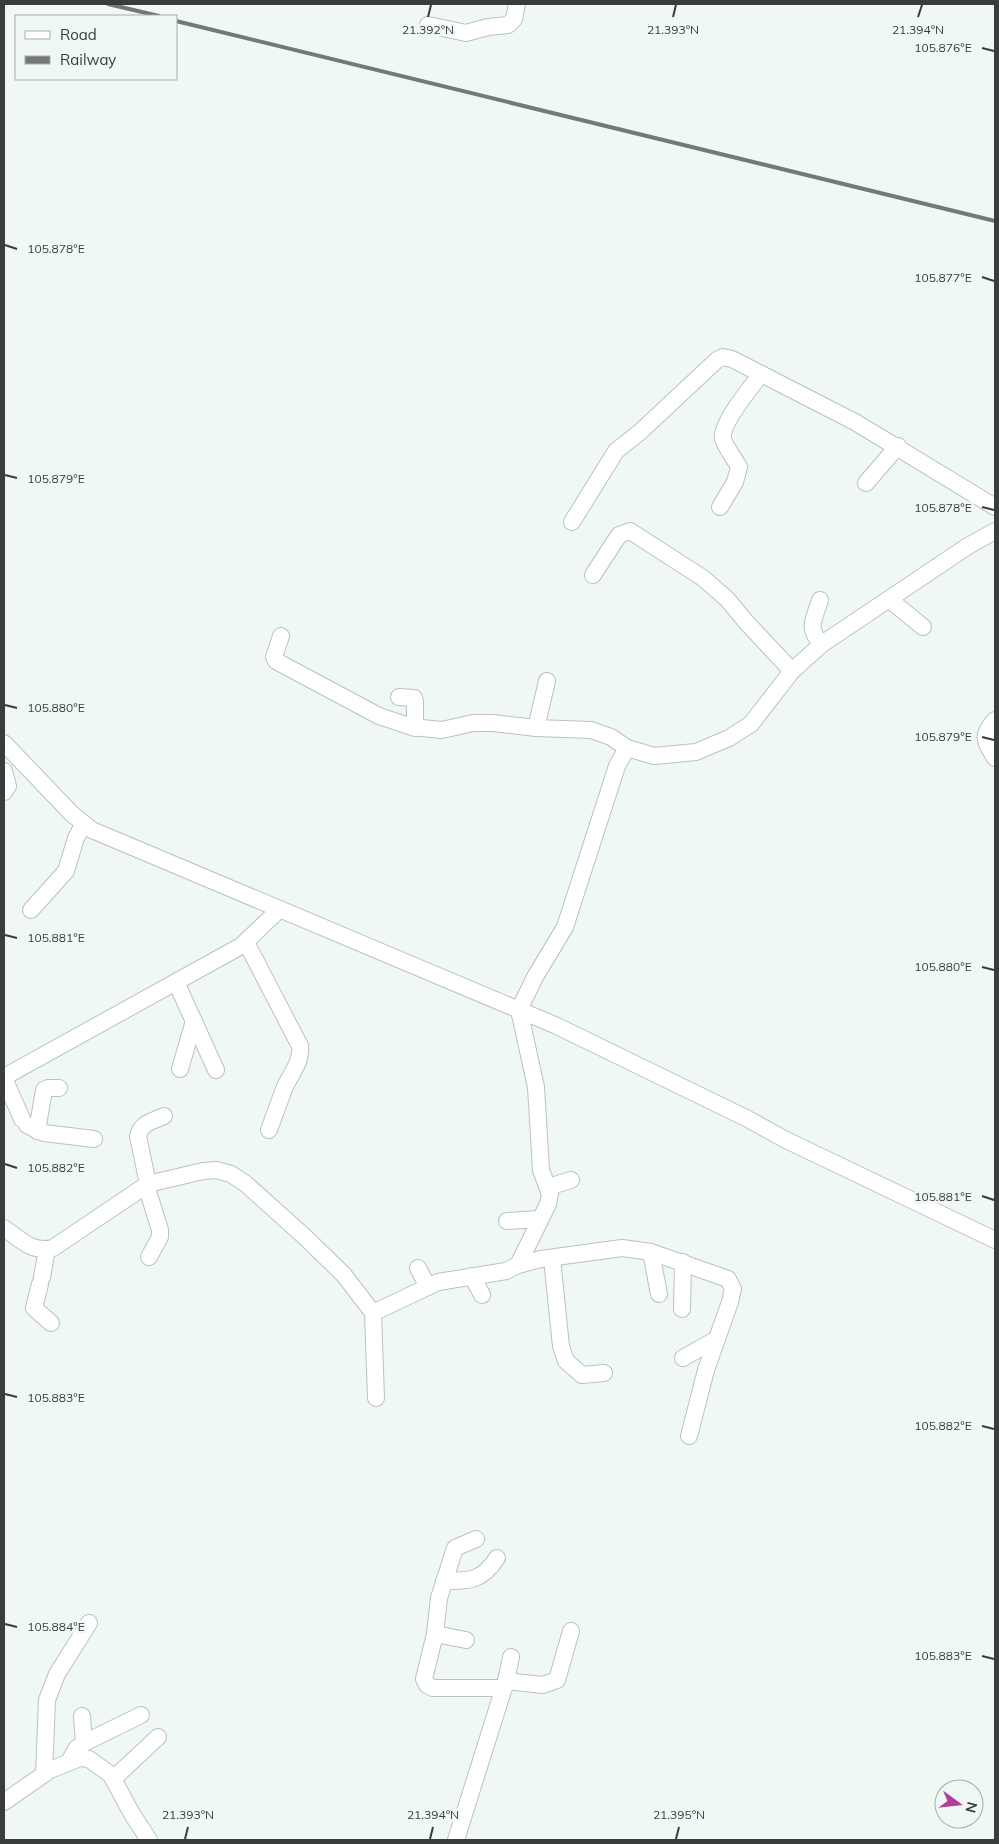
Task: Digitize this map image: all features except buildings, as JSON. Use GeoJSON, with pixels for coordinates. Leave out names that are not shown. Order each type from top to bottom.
{"type":"FeatureCollection","features":[{"type":"Feature","properties":{"kind":"street"},"geometry":{"type":"LineString","coordinates":[[428,25],[466,33],[488,27],[508,26],[514,19],[517,4]]}},
{"type":"Feature","properties":{"kind":"street"},"geometry":{"type":"LineString","coordinates":[[572,522],[616,451],[640,432],[717,360],[723,357],[732,359],[898,446],[995,507]]}},
{"type":"Feature","properties":{"kind":"street"},"geometry":{"type":"LineString","coordinates":[[720,507],[735,482],[739,467],[724,440],[723,434],[727,423],[761,374]]}},
{"type":"Feature","properties":{"kind":"street"},"geometry":{"type":"LineString","coordinates":[[866,483],[898,446]]}},
{"type":"Feature","properties":{"kind":"street"},"geometry":{"type":"LineString","coordinates":[[593,575],[619,536],[625,531],[630,531],[703,578],[715,588],[792,671]]}},
{"type":"Feature","properties":{"kind":"street"},"geometry":{"type":"LineString","coordinates":[[281,636],[274,656],[276,661],[379,716],[415,728],[442,730],[473,723],[493,723],[536,728],[591,730],[611,737],[627,748],[654,756],[696,752],[729,738],[751,724],[792,671],[822,644],[968,546],[995,531]]}},
{"type":"Feature","properties":{"kind":"street"},"geometry":{"type":"LineString","coordinates":[[820,600],[811,628],[812,634],[822,644]]}},
{"type":"Feature","properties":{"kind":"street"},"geometry":{"type":"LineString","coordinates":[[890,600],[923,627]]}},
{"type":"Feature","properties":{"kind":"street"},"geometry":{"type":"LineString","coordinates":[[536,728],[547,681]]}},
{"type":"Feature","properties":{"kind":"street"},"geometry":{"type":"LineString","coordinates":[[398,697],[414,698],[415,728]]}},
{"type":"Feature","properties":{"kind":"street"},"geometry":{"type":"LineString","coordinates":[[995,720],[986,729],[985,738],[995,758]]}},
{"type":"Feature","properties":{"kind":"street"},"geometry":{"type":"LineString","coordinates":[[4,742],[83,825],[114,840],[519,1010],[688,1089],[784,1139],[995,1240]]}},
{"type":"Feature","properties":{"kind":"street"},"geometry":{"type":"LineString","coordinates":[[518,1265],[548,1204],[550,1194],[540,1170],[536,1087],[519,1010],[565,927],[617,766],[627,748]]}},
{"type":"Feature","properties":{"kind":"street"},"geometry":{"type":"LineString","coordinates":[[4,771],[8,786],[4,792]]}},
{"type":"Feature","properties":{"kind":"street"},"geometry":{"type":"LineString","coordinates":[[31,910],[62,879],[70,862],[76,838],[83,825]]}},
{"type":"Feature","properties":{"kind":"street"},"geometry":{"type":"LineString","coordinates":[[94,1139],[29,1125],[4,1078],[246,942],[280,909]]}},
{"type":"Feature","properties":{"kind":"street"},"geometry":{"type":"LineString","coordinates":[[246,942],[300,1046],[298,1064],[284,1090],[269,1130]]}},
{"type":"Feature","properties":{"kind":"street"},"geometry":{"type":"LineString","coordinates":[[176,982],[216,1070]]}},
{"type":"Feature","properties":{"kind":"street"},"geometry":{"type":"LineString","coordinates":[[180,1069],[194,1020]]}},
{"type":"Feature","properties":{"kind":"street"},"geometry":{"type":"LineString","coordinates":[[29,1125],[44,1090],[59,1088]]}},
{"type":"Feature","properties":{"kind":"street"},"geometry":{"type":"LineString","coordinates":[[149,1258],[160,1237],[160,1230],[147,1184],[138,1136],[143,1126],[164,1116]]}},
{"type":"Feature","properties":{"kind":"street"},"geometry":{"type":"LineString","coordinates":[[4,1228],[32,1248],[53,1248],[147,1184],[202,1171],[216,1170],[231,1174],[246,1184],[306,1238],[344,1275],[373,1312],[376,1398]]}},
{"type":"Feature","properties":{"kind":"street"},"geometry":{"type":"LineString","coordinates":[[548,1187],[571,1180]]}},
{"type":"Feature","properties":{"kind":"street"},"geometry":{"type":"LineString","coordinates":[[507,1221],[540,1219]]}},
{"type":"Feature","properties":{"kind":"street"},"geometry":{"type":"LineString","coordinates":[[373,1312],[438,1282],[506,1271],[518,1265],[622,1248],[651,1252],[728,1279],[732,1283],[730,1302],[717,1339],[689,1436]]}},
{"type":"Feature","properties":{"kind":"street"},"geometry":{"type":"LineString","coordinates":[[47,1249],[34,1308],[51,1323]]}},
{"type":"Feature","properties":{"kind":"street"},"geometry":{"type":"LineString","coordinates":[[651,1252],[659,1294]]}},
{"type":"Feature","properties":{"kind":"street"},"geometry":{"type":"LineString","coordinates":[[552,1259],[561,1346],[566,1361],[582,1375],[604,1373]]}},
{"type":"Feature","properties":{"kind":"street"},"geometry":{"type":"LineString","coordinates":[[682,1262],[682,1309]]}},
{"type":"Feature","properties":{"kind":"street"},"geometry":{"type":"LineString","coordinates":[[418,1268],[428,1287]]}},
{"type":"Feature","properties":{"kind":"street"},"geometry":{"type":"LineString","coordinates":[[472,1276],[482,1295]]}},
{"type":"Feature","properties":{"kind":"street"},"geometry":{"type":"LineString","coordinates":[[683,1358],[717,1339]]}},
{"type":"Feature","properties":{"kind":"street"},"geometry":{"type":"LineString","coordinates":[[476,1540],[455,1548],[439,1598],[435,1634],[424,1680],[427,1685],[433,1688],[505,1684],[543,1685],[557,1680],[571,1632]]}},
{"type":"Feature","properties":{"kind":"street"},"geometry":{"type":"LineString","coordinates":[[444,1581],[470,1581],[491,1568],[497,1558]]}},
{"type":"Feature","properties":{"kind":"street"},"geometry":{"type":"LineString","coordinates":[[44,1774],[48,1700],[57,1674],[89,1623]]}},
{"type":"Feature","properties":{"kind":"street"},"geometry":{"type":"LineString","coordinates":[[435,1634],[466,1640]]}},
{"type":"Feature","properties":{"kind":"street"},"geometry":{"type":"LineString","coordinates":[[456,1840],[505,1684],[511,1657]]}},
{"type":"Feature","properties":{"kind":"street"},"geometry":{"type":"LineString","coordinates":[[69,1762],[76,1749],[84,1743],[141,1714]]}},
{"type":"Feature","properties":{"kind":"street"},"geometry":{"type":"LineString","coordinates":[[82,1716],[84,1743]]}},
{"type":"Feature","properties":{"kind":"street"},"geometry":{"type":"LineString","coordinates":[[113,1779],[158,1737]]}},
{"type":"Feature","properties":{"kind":"street"},"geometry":{"type":"LineString","coordinates":[[4,1802],[44,1774],[80,1758],[89,1760],[100,1766],[113,1779],[149,1840]]}},
{"type":"Feature","properties":{"kind":"railway"},"geometry":{"type":"LineString","coordinates":[[108,4],[155,15]]}},
{"type":"Feature","properties":{"kind":"railway"},"geometry":{"type":"LineString","coordinates":[[178,21],[995,221]]}}]}
